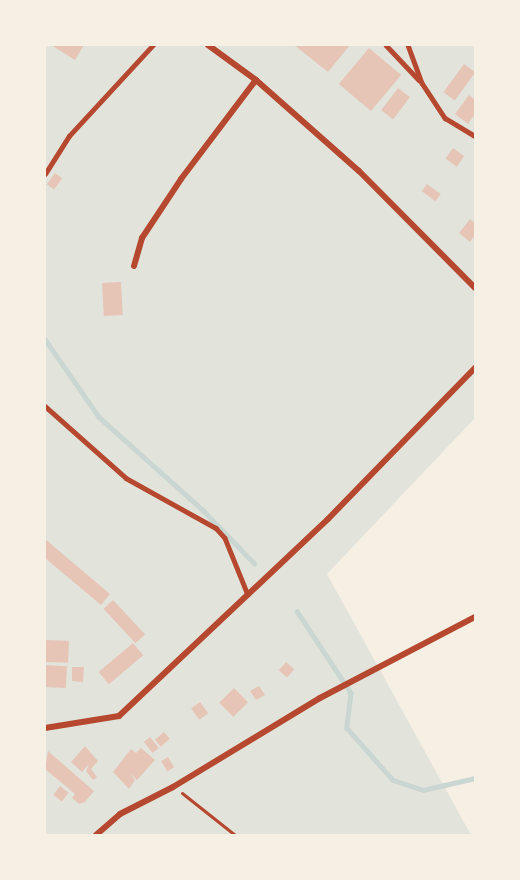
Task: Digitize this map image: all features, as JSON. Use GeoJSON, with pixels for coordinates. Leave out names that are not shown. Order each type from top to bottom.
{"type":"FeatureCollection","features":[{"type":"Feature","properties":{"kind":"street"},"geometry":{"type":"LineString","coordinates":[[208,45],[256,80],[359,171],[475,288]]}},
{"type":"Feature","properties":{"kind":"street"},"geometry":{"type":"LineString","coordinates":[[134,266],[142,238],[181,179],[256,80]]}},
{"type":"Feature","properties":{"kind":"street"},"geometry":{"type":"LineString","coordinates":[[45,728],[119,716],[328,519],[475,368]]}},
{"type":"Feature","properties":{"kind":"street"},"geometry":{"type":"LineString","coordinates":[[96,835],[120,814],[173,787],[336,690],[475,617]]}},
{"type":"Feature","properties":{"kind":"lane"},"geometry":{"type":"LineString","coordinates":[[45,174],[69,135],[153,45]]}},
{"type":"Feature","properties":{"kind":"lane"},"geometry":{"type":"LineString","coordinates":[[386,45],[422,83],[445,118],[475,136]]}},
{"type":"Feature","properties":{"kind":"lane"},"geometry":{"type":"LineString","coordinates":[[408,45],[422,83]]}},
{"type":"Feature","properties":{"kind":"lane"},"geometry":{"type":"LineString","coordinates":[[45,406],[126,478],[216,528],[225,538],[248,595]]}},
{"type":"Feature","properties":{"kind":"path"},"geometry":{"type":"LineString","coordinates":[[173,787],[235,835]]}},
{"type":"Feature","properties":{"kind":"shaded area"},"geometry":{"type":"Polygon","coordinates":[[[45,45],[475,45],[475,418],[327,574],[471,835],[45,835],[45,45]]]}},
{"type":"Feature","properties":{"kind":"building"},"geometry":{"type":"Polygon","coordinates":[[[51,45],[84,45],[75,60],[51,45]]]}},
{"type":"Feature","properties":{"kind":"building"},"geometry":{"type":"Polygon","coordinates":[[[294,45],[350,45],[328,72],[294,45]]]}},
{"type":"Feature","properties":{"kind":"building"},"geometry":{"type":"Polygon","coordinates":[[[369,48],[401,75],[371,111],[339,84],[369,48]]]}},
{"type":"Feature","properties":{"kind":"building"},"geometry":{"type":"Polygon","coordinates":[[[464,64],[475,73],[455,101],[443,92],[464,64]]]}},
{"type":"Feature","properties":{"kind":"building"},"geometry":{"type":"Polygon","coordinates":[[[398,88],[410,97],[393,119],[381,110],[398,88]]]}},
{"type":"Feature","properties":{"kind":"building"},"geometry":{"type":"Polygon","coordinates":[[[469,95],[475,100],[475,114],[468,124],[455,114],[469,95]]]}},
{"type":"Feature","properties":{"kind":"building"},"geometry":{"type":"Polygon","coordinates":[[[453,148],[464,156],[457,167],[445,159],[453,148]]]}},
{"type":"Feature","properties":{"kind":"building"},"geometry":{"type":"Polygon","coordinates":[[[55,173],[62,178],[54,190],[47,184],[55,173]]]}},
{"type":"Feature","properties":{"kind":"building"},"geometry":{"type":"Polygon","coordinates":[[[427,184],[441,194],[435,201],[422,191],[427,184]]]}},
{"type":"Feature","properties":{"kind":"building"},"geometry":{"type":"Polygon","coordinates":[[[470,219],[475,223],[475,235],[470,242],[459,233],[470,219]]]}},
{"type":"Feature","properties":{"kind":"building"},"geometry":{"type":"Polygon","coordinates":[[[121,282],[123,315],[104,316],[102,283],[121,282]]]}},
{"type":"Feature","properties":{"kind":"building"},"geometry":{"type":"Polygon","coordinates":[[[45,539],[110,594],[101,605],[45,558],[45,539]]]}},
{"type":"Feature","properties":{"kind":"building"},"geometry":{"type":"Polygon","coordinates":[[[113,600],[145,634],[136,643],[103,609],[113,600]]]}},
{"type":"Feature","properties":{"kind":"building"},"geometry":{"type":"Polygon","coordinates":[[[45,640],[69,641],[68,663],[45,662],[45,640]]]}},
{"type":"Feature","properties":{"kind":"building"},"geometry":{"type":"Polygon","coordinates":[[[133,643],[143,655],[109,684],[99,672],[133,643]]]}},
{"type":"Feature","properties":{"kind":"building"},"geometry":{"type":"Polygon","coordinates":[[[286,662],[294,669],[287,678],[279,670],[286,662]]]}},
{"type":"Feature","properties":{"kind":"building"},"geometry":{"type":"Polygon","coordinates":[[[45,665],[67,666],[66,688],[45,687],[45,665]]]}},
{"type":"Feature","properties":{"kind":"building"},"geometry":{"type":"Polygon","coordinates":[[[72,667],[84,667],[83,682],[72,681],[72,667]]]}},
{"type":"Feature","properties":{"kind":"building"},"geometry":{"type":"Polygon","coordinates":[[[259,686],[265,695],[256,700],[250,691],[259,686]]]}},
{"type":"Feature","properties":{"kind":"building"},"geometry":{"type":"Polygon","coordinates":[[[234,688],[248,702],[233,717],[219,703],[234,688]]]}},
{"type":"Feature","properties":{"kind":"building"},"geometry":{"type":"Polygon","coordinates":[[[200,702],[208,713],[199,720],[191,708],[200,702]]]}},
{"type":"Feature","properties":{"kind":"building"},"geometry":{"type":"Polygon","coordinates":[[[164,732],[170,739],[161,747],[155,740],[164,732]]]}},
{"type":"Feature","properties":{"kind":"building"},"geometry":{"type":"Polygon","coordinates":[[[150,737],[159,748],[153,753],[144,742],[150,737]]]}},
{"type":"Feature","properties":{"kind":"building"},"geometry":{"type":"Polygon","coordinates":[[[85,746],[98,761],[91,769],[97,777],[93,780],[86,771],[89,764],[82,772],[71,762],[85,746]]]}},
{"type":"Feature","properties":{"kind":"building"},"geometry":{"type":"Polygon","coordinates":[[[141,748],[155,760],[137,780],[130,773],[135,780],[129,789],[113,772],[131,749],[136,753],[141,748]]]}},
{"type":"Feature","properties":{"kind":"building"},"geometry":{"type":"Polygon","coordinates":[[[48,751],[94,791],[85,802],[79,804],[72,798],[75,794],[45,769],[48,751]]]}},
{"type":"Feature","properties":{"kind":"building"},"geometry":{"type":"Polygon","coordinates":[[[168,757],[174,767],[167,771],[161,761],[168,757]]]}},
{"type":"Feature","properties":{"kind":"building"},"geometry":{"type":"Polygon","coordinates":[[[60,786],[69,793],[62,801],[53,795],[60,786]]]}},
{"type":"Feature","properties":{"kind":"waterway"},"geometry":{"type":"LineString","coordinates":[[45,339],[99,417],[203,510],[254,563]]}},
{"type":"Feature","properties":{"kind":"waterway"},"geometry":{"type":"LineString","coordinates":[[297,611],[351,693],[347,728],[393,780],[423,790],[475,778]]}}]}
